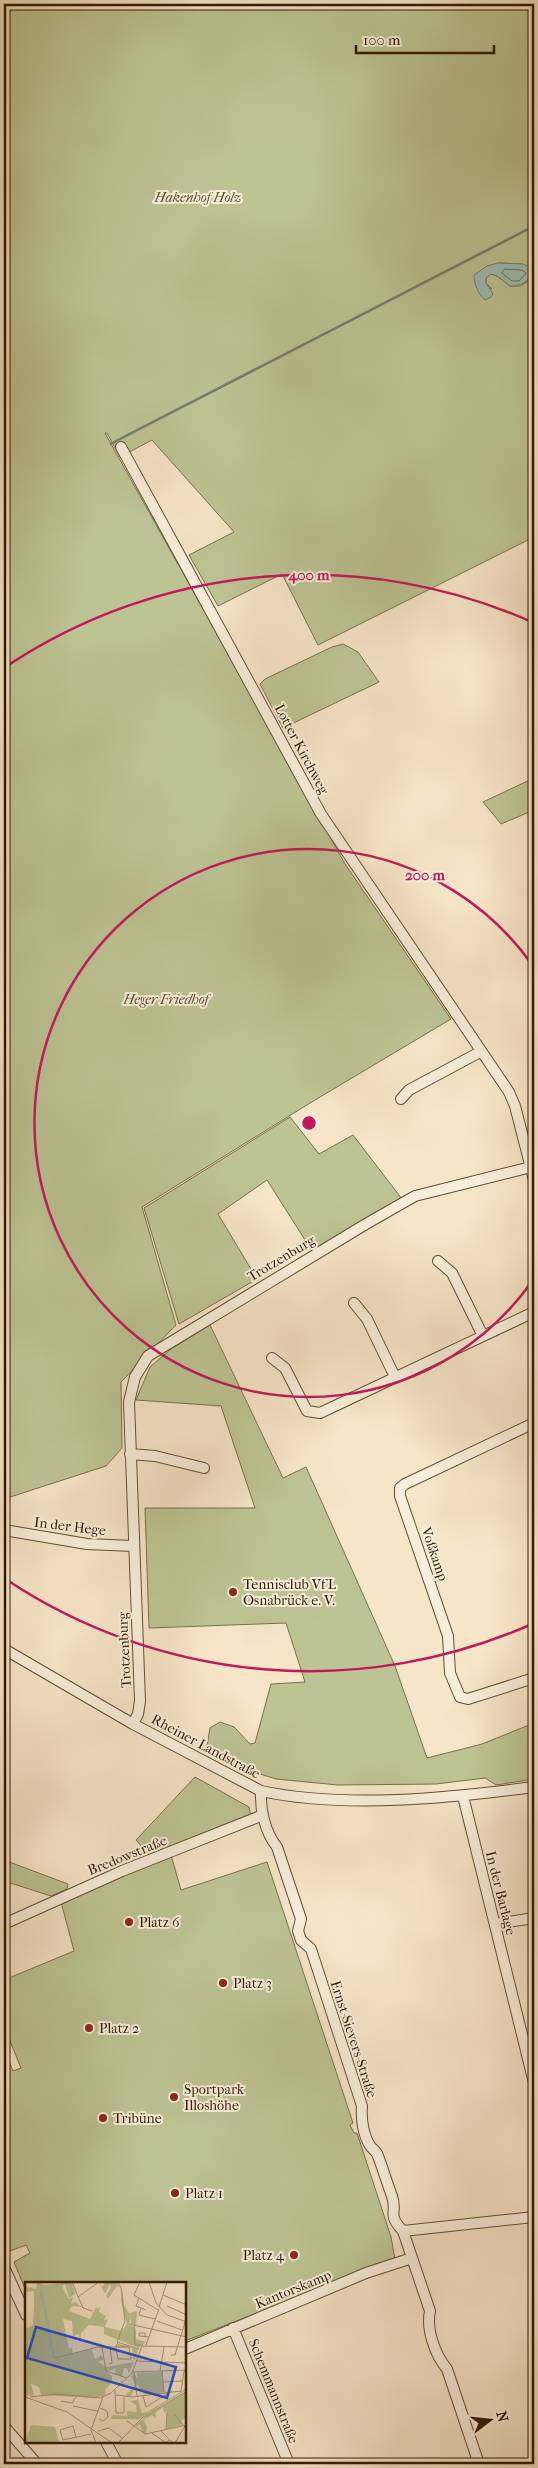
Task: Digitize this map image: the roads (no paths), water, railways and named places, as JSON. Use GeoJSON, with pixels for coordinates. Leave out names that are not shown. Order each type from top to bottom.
{"type":"FeatureCollection","features":[{"type":"Feature","properties":{"kind":"street","name":"Lotter Kirchweg"},"geometry":{"type":"LineString","coordinates":[[121,447],[321,814],[513,1101],[534,1180]]}},
{"type":"Feature","properties":{"kind":"street"},"geometry":{"type":"LineString","coordinates":[[401,1099],[409,1090],[480,1052]]}},
{"type":"Feature","properties":{"kind":"street","name":"Trotzenburg"},"geometry":{"type":"LineString","coordinates":[[133,1724],[138,1714],[140,1701],[129,1402],[135,1378],[148,1356],[160,1347],[415,1196],[531,1167]]}},
{"type":"Feature","properties":{"kind":"street"},"geometry":{"type":"LineString","coordinates":[[438,1261],[452,1273],[483,1336]]}},
{"type":"Feature","properties":{"kind":"street"},"geometry":{"type":"LineString","coordinates":[[354,1303],[367,1318],[395,1377]]}},
{"type":"Feature","properties":{"kind":"street"},"geometry":{"type":"LineString","coordinates":[[272,1358],[285,1368],[307,1411],[320,1413],[534,1312]]}},
{"type":"Feature","properties":{"kind":"street","name":"Voßkamp"},"geometry":{"type":"LineString","coordinates":[[534,1423],[400,1488],[400,1496],[448,1636],[450,1673],[460,1697],[468,1698],[534,1678]]}},
{"type":"Feature","properties":{"kind":"street"},"geometry":{"type":"LineString","coordinates":[[130,1454],[155,1456],[204,1468]]}},
{"type":"Feature","properties":{"kind":"street","name":"In der Hege"},"geometry":{"type":"LineString","coordinates":[[4,1530],[87,1544],[133,1546]]}},
{"type":"Feature","properties":{"kind":"street","name":"Rheiner Landstraße"},"geometry":{"type":"LineString","coordinates":[[4,1649],[133,1724],[261,1791],[282,1795],[341,1800],[463,1796],[534,1787]]}},
{"type":"Feature","properties":{"kind":"street","name":"Ernst-Sievers-Straße"},"geometry":{"type":"LineString","coordinates":[[261,1791],[263,1815],[272,1840],[277,1847],[301,1919],[298,1931],[301,1940],[311,1949],[360,2099],[363,2125],[370,2146],[377,2153],[394,2201],[392,2214],[394,2221],[403,2230],[430,2312],[428,2323],[440,2361],[447,2369],[479,2464]]}},
{"type":"Feature","properties":{"kind":"street","name":"In der Barlage"},"geometry":{"type":"LineString","coordinates":[[463,1796],[534,2080]]}},
{"type":"Feature","properties":{"kind":"street","name":"Bredowstraße"},"geometry":{"type":"LineString","coordinates":[[4,1924],[122,1871],[263,1815]]}},
{"type":"Feature","properties":{"kind":"street"},"geometry":{"type":"LineString","coordinates":[[495,1924],[534,1918]]}},
{"type":"Feature","properties":{"kind":"street"},"geometry":{"type":"LineString","coordinates":[[403,2230],[534,2217]]}},
{"type":"Feature","properties":{"kind":"street","name":"Kantorskamp"},"geometry":{"type":"LineString","coordinates":[[186,2349],[366,2274],[412,2258]]}},
{"type":"Feature","properties":{"kind":"street"},"geometry":{"type":"LineString","coordinates":[[4,2267],[25,2313]]}},
{"type":"Feature","properties":{"kind":"street","name":"Schemmannstraße"},"geometry":{"type":"LineString","coordinates":[[233,2328],[289,2464]]}},
{"type":"Feature","properties":{"kind":"street"},"geometry":{"type":"LineString","coordinates":[[4,2426],[37,2464]]}},
{"type":"Feature","properties":{"kind":"street"},"geometry":{"type":"LineString","coordinates":[[107,2443],[118,2464]]}},
{"type":"Feature","properties":{"kind":"water"},"geometry":{"type":"Polygon","coordinates":[[[498,263],[523,264],[530,267],[530,276],[522,284],[510,286],[497,276],[491,274],[486,278],[486,283],[493,294],[485,300],[477,289],[474,275],[487,266],[498,263]]]}},
{"type":"Feature","properties":{"kind":"waterway"},"geometry":{"type":"LineString","coordinates":[[118,440],[534,226]]}},
{"type":"Feature","properties":{"kind":"waterway"},"geometry":{"type":"LineString","coordinates":[[111,444],[118,440]]}},
{"type":"Feature","properties":{"kind":"place","name":"Tennisclub VfL Osnabrück e. V."},"geometry":{"type":"Point","coordinates":[233,1592]}},
{"type":"Feature","properties":{"kind":"place","name":"Platz 6"},"geometry":{"type":"Point","coordinates":[129,1922]}},
{"type":"Feature","properties":{"kind":"place","name":"Platz 3"},"geometry":{"type":"Point","coordinates":[223,1983]}},
{"type":"Feature","properties":{"kind":"place","name":"Platz 2"},"geometry":{"type":"Point","coordinates":[89,2028]}},
{"type":"Feature","properties":{"kind":"place","name":"Sportpark Illoshöhe"},"geometry":{"type":"Point","coordinates":[174,2097]}},
{"type":"Feature","properties":{"kind":"place","name":"Tribüne"},"geometry":{"type":"Point","coordinates":[103,2118]}},
{"type":"Feature","properties":{"kind":"place","name":"Platz 1"},"geometry":{"type":"Point","coordinates":[175,2193]}},
{"type":"Feature","properties":{"kind":"place","name":"Platz 4"},"geometry":{"type":"Point","coordinates":[294,2255]}},
{"type":"Feature","properties":{"kind":"park label","name":"Hakenhof Holz"},"geometry":{"type":"Point","coordinates":[198,197]}},
{"type":"Feature","properties":{"kind":"park label","name":"Heger Friedhof"},"geometry":{"type":"Point","coordinates":[166,999]}}]}
